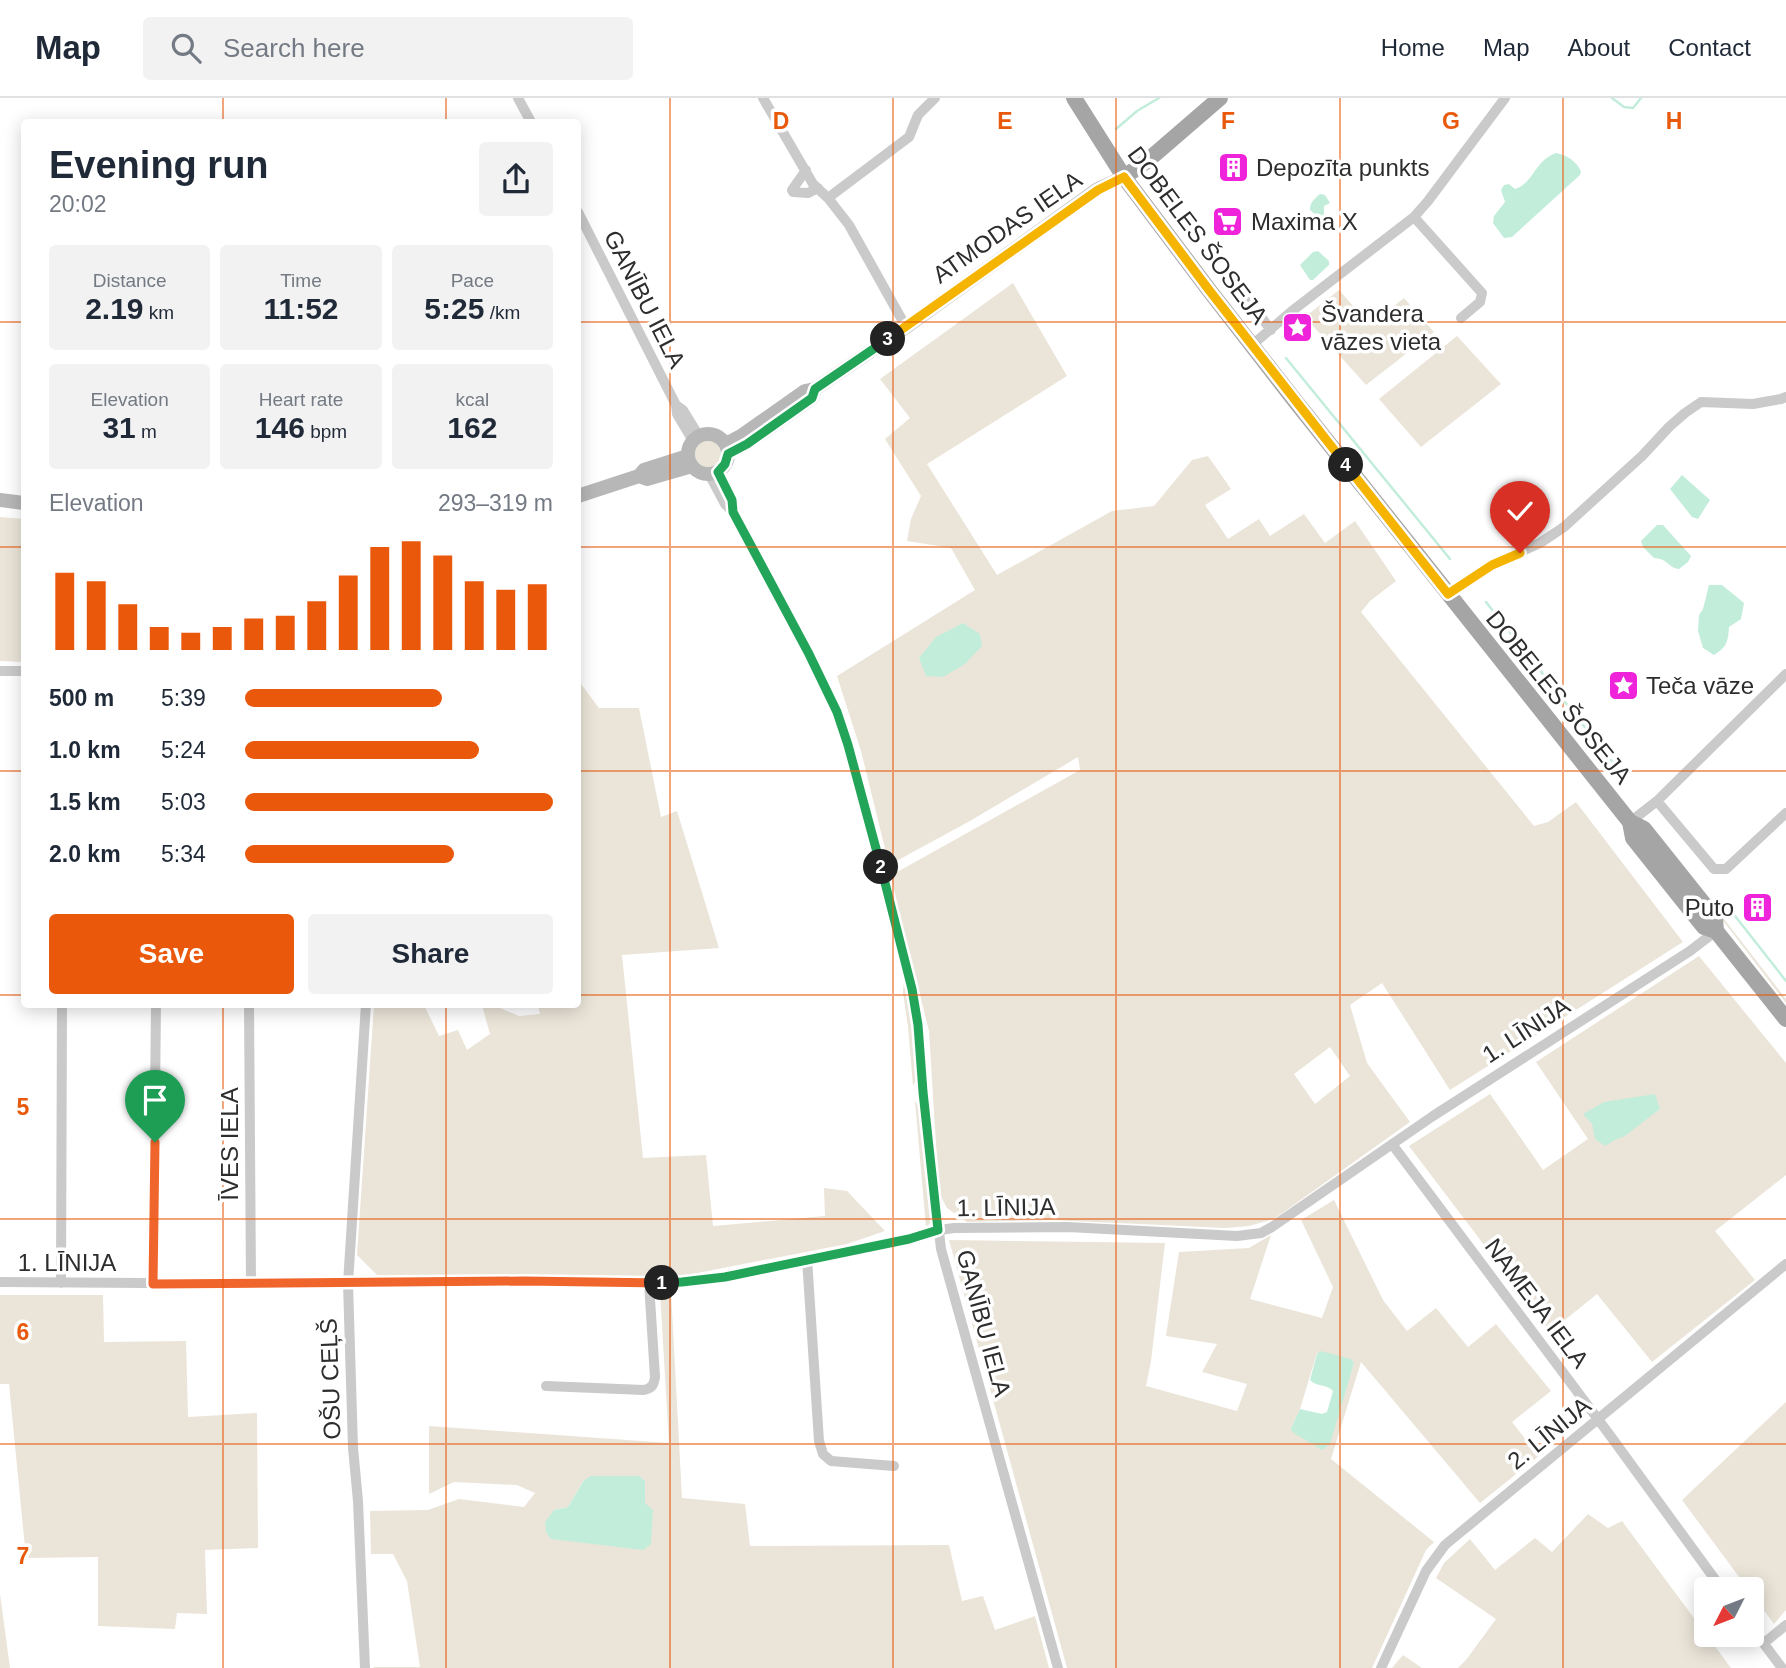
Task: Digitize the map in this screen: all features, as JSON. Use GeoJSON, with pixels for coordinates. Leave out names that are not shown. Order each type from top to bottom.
{"type":"FeatureCollection","features":[{"type":"Feature","properties":{"kind":"main road","name":"DOBELES ŠOSEJA"},"geometry":{"type":"LineString","coordinates":[[1074,98],[1124,177],[1252,345],[1630,822],[1633,838],[1704,927],[1716,931],[1786,1019]]}},
{"type":"Feature","properties":{"kind":"main road","name":"ATMODAS IELA"},"geometry":{"type":"LineString","coordinates":[[727,449],[747,444],[812,398],[815,389],[1098,190],[1147,161],[1220,98]]}},
{"type":"Feature","properties":{"kind":"main road"},"geometry":{"type":"LineString","coordinates":[[705,434],[717,436],[727,449],[725,464],[713,473],[700,472],[690,461],[689,448],[696,439],[705,434]]}},
{"type":"Feature","properties":{"kind":"main road"},"geometry":{"type":"LineString","coordinates":[[581,495],[639,476],[647,480],[690,461]]}},
{"type":"Feature","properties":{"kind":"main road"},"geometry":{"type":"LineString","coordinates":[[0,500],[21,503]]}},
{"type":"Feature","properties":{"kind":"street"},"geometry":{"type":"LineString","coordinates":[[518,98],[529,119]]}},
{"type":"Feature","properties":{"kind":"street"},"geometry":{"type":"LineString","coordinates":[[764,98],[818,188],[849,225],[906,327]]}},
{"type":"Feature","properties":{"kind":"street"},"geometry":{"type":"LineString","coordinates":[[828,198],[909,137],[918,115],[935,98]]}},
{"type":"Feature","properties":{"kind":"street"},"geometry":{"type":"LineString","coordinates":[[1252,345],[1414,217],[1505,98]]}},
{"type":"Feature","properties":{"kind":"street"},"geometry":{"type":"LineString","coordinates":[[806,170],[793,192],[808,193],[818,188]]}},
{"type":"Feature","properties":{"kind":"street"},"geometry":{"type":"LineString","coordinates":[[1414,217],[1482,293],[1480,302],[1461,318]]}},
{"type":"Feature","properties":{"kind":"street","name":"GANĪBU IELA"},"geometry":{"type":"LineString","coordinates":[[581,218],[696,439]]}},
{"type":"Feature","properties":{"kind":"street"},"geometry":{"type":"LineString","coordinates":[[1229,275],[1271,330]]}},
{"type":"Feature","properties":{"kind":"street"},"geometry":{"type":"LineString","coordinates":[[1448,594],[1492,565],[1541,543],[1564,527],[1642,456],[1669,427],[1701,402],[1753,404],[1786,397]]}},
{"type":"Feature","properties":{"kind":"street","name":"GANĪBU IELA"},"geometry":{"type":"LineString","coordinates":[[713,473],[725,504],[733,512],[808,652],[837,712],[848,745],[912,989],[918,1025],[938,1230],[945,1262],[1058,1668]]}},
{"type":"Feature","properties":{"kind":"street"},"geometry":{"type":"LineString","coordinates":[[0,671],[21,671]]}},
{"type":"Feature","properties":{"kind":"street"},"geometry":{"type":"LineString","coordinates":[[1630,822],[1657,801],[1786,674]]}},
{"type":"Feature","properties":{"kind":"street"},"geometry":{"type":"LineString","coordinates":[[1657,801],[1714,869],[1726,869],[1786,813]]}},
{"type":"Feature","properties":{"kind":"street","name":"1. LĪNIJA"},"geometry":{"type":"LineString","coordinates":[[0,1282],[682,1282],[725,1277],[954,1228],[1068,1227],[1209,1236],[1261,1233],[1716,931]]}},
{"type":"Feature","properties":{"kind":"street"},"geometry":{"type":"LineString","coordinates":[[61,1283],[62,1008]]}},
{"type":"Feature","properties":{"kind":"street"},"geometry":{"type":"LineString","coordinates":[[153,1284],[156,1008]]}},
{"type":"Feature","properties":{"kind":"street","name":"ĪVES IELA"},"geometry":{"type":"LineString","coordinates":[[250,1008],[251,1283]]}},
{"type":"Feature","properties":{"kind":"street","name":"OŠU CEĻŠ"},"geometry":{"type":"LineString","coordinates":[[365,1668],[358,1501],[353,1448],[348,1283],[366,1008]]}},
{"type":"Feature","properties":{"kind":"street","name":"NAMEJA IELA"},"geometry":{"type":"LineString","coordinates":[[1392,1144],[1713,1577]]}},
{"type":"Feature","properties":{"kind":"street"},"geometry":{"type":"LineString","coordinates":[[807,1259],[822,1454],[831,1461],[894,1466]]}},
{"type":"Feature","properties":{"kind":"street","name":"2. LĪNIJA"},"geometry":{"type":"LineString","coordinates":[[1381,1668],[1426,1571],[1445,1545],[1786,1264]]}},
{"type":"Feature","properties":{"kind":"street"},"geometry":{"type":"LineString","coordinates":[[547,1386],[644,1390],[654,1384],[649,1283]]}},
{"type":"Feature","properties":{"kind":"street"},"geometry":{"type":"LineString","coordinates":[[1764,1642],[1786,1625]]}},
{"type":"Feature","properties":{"kind":"street"},"geometry":{"type":"LineString","coordinates":[[1764,1644],[1782,1668]]}},
{"type":"Feature","properties":{"kind":"shaded area"},"geometry":{"type":"Polygon","coordinates":[[[1556,153],[1574,161],[1581,171],[1580,175],[1512,237],[1504,238],[1493,223],[1494,216],[1505,202],[1501,190],[1504,185],[1509,184],[1515,189],[1521,186],[1543,161],[1556,153]]]}},
{"type":"Feature","properties":{"kind":"shaded area"},"geometry":{"type":"Polygon","coordinates":[[[1320,194],[1325,195],[1330,203],[1324,206],[1322,217],[1318,217],[1310,207],[1320,194]]]}},
{"type":"Feature","properties":{"kind":"shaded area"},"geometry":{"type":"Polygon","coordinates":[[[1318,251],[1329,261],[1329,265],[1310,280],[1300,265],[1313,252],[1318,251]]]}},
{"type":"Feature","properties":{"kind":"shaded area"},"geometry":{"type":"Polygon","coordinates":[[[1013,283],[1067,376],[927,464],[997,575],[1112,511],[1154,506],[1192,460],[1208,456],[1231,489],[1205,505],[1228,539],[1259,519],[1270,536],[1304,514],[1325,543],[1355,521],[1396,581],[1370,601],[1361,612],[1534,826],[1548,822],[1576,802],[1683,942],[1450,1090],[1382,983],[1350,1005],[1367,1063],[1410,1122],[1274,1219],[1249,1226],[1226,1228],[1052,1220],[967,1222],[947,1208],[939,1193],[929,1031],[890,876],[1080,770],[1078,757],[889,865],[861,751],[837,676],[975,590],[951,548],[907,541],[911,519],[921,496],[885,439],[910,418],[880,379],[1013,283]],[[1330,1047],[1294,1074],[1315,1104],[1350,1076],[1330,1047]]]}},
{"type":"Feature","properties":{"kind":"shaded area"},"geometry":{"type":"Polygon","coordinates":[[[1339,290],[1370,325],[1404,298],[1434,332],[1366,385],[1305,317],[1339,290]]]}},
{"type":"Feature","properties":{"kind":"shaded area"},"geometry":{"type":"Polygon","coordinates":[[[1457,336],[1501,384],[1421,447],[1379,399],[1457,336]]]}},
{"type":"Feature","properties":{"kind":"shaded area"},"geometry":{"type":"Polygon","coordinates":[[[708,441],[717,445],[721,454],[717,463],[708,467],[699,463],[695,454],[699,445],[708,441]]]}},
{"type":"Feature","properties":{"kind":"shaded area"},"geometry":{"type":"Polygon","coordinates":[[[1682,475],[1710,500],[1698,519],[1692,517],[1670,489],[1682,475]]]}},
{"type":"Feature","properties":{"kind":"shaded area"},"geometry":{"type":"Polygon","coordinates":[[[0,517],[21,519],[21,662],[0,661],[0,517]]]}},
{"type":"Feature","properties":{"kind":"shaded area"},"geometry":{"type":"Polygon","coordinates":[[[1657,525],[1663,525],[1691,556],[1679,569],[1654,558],[1643,547],[1641,541],[1657,525]]]}},
{"type":"Feature","properties":{"kind":"shaded area"},"geometry":{"type":"Polygon","coordinates":[[[1709,585],[1722,585],[1744,603],[1741,619],[1729,627],[1726,644],[1714,655],[1703,648],[1698,631],[1699,615],[1709,585]]]}},
{"type":"Feature","properties":{"kind":"shaded area"},"geometry":{"type":"Polygon","coordinates":[[[963,623],[980,634],[982,646],[965,664],[943,677],[926,676],[919,658],[936,637],[963,623]]]}},
{"type":"Feature","properties":{"kind":"shaded area"},"geometry":{"type":"Polygon","coordinates":[[[581,684],[599,708],[639,708],[661,817],[677,811],[719,948],[622,955],[643,1158],[706,1155],[713,1226],[825,1216],[824,1188],[847,1191],[885,1231],[847,1244],[665,1277],[378,1276],[357,1255],[374,1008],[425,1008],[439,1036],[458,1030],[467,1050],[490,1034],[483,1008],[500,1008],[519,1016],[540,1014],[539,1008],[581,1008],[581,684]]]}},
{"type":"Feature","properties":{"kind":"shaded area"},"geometry":{"type":"Polygon","coordinates":[[[1712,906],[1786,999],[1786,1003],[1712,906]]]}},
{"type":"Feature","properties":{"kind":"shaded area"},"geometry":{"type":"Polygon","coordinates":[[[1699,956],[1786,1063],[1786,1175],[1715,1231],[1755,1280],[1652,1362],[1597,1294],[1550,1332],[1409,1146],[1490,1094],[1543,1170],[1588,1139],[1536,1062],[1699,956]]]}},
{"type":"Feature","properties":{"kind":"shaded area"},"geometry":{"type":"Polygon","coordinates":[[[904,980],[913,1019],[917,1078],[913,1086],[903,992],[904,980]]]}},
{"type":"Feature","properties":{"kind":"shaded area"},"geometry":{"type":"Polygon","coordinates":[[[1655,1094],[1660,1109],[1625,1136],[1605,1146],[1595,1139],[1592,1124],[1583,1114],[1604,1102],[1655,1094]]]}},
{"type":"Feature","properties":{"kind":"shaded area"},"geometry":{"type":"Polygon","coordinates":[[[915,1101],[920,1108],[932,1216],[926,1227],[915,1101]]]}},
{"type":"Feature","properties":{"kind":"shaded area"},"geometry":{"type":"Polygon","coordinates":[[[1334,1200],[1383,1300],[1407,1331],[1436,1308],[1468,1347],[1496,1324],[1551,1391],[1512,1422],[1539,1456],[1480,1503],[1361,1362],[1331,1459],[1434,1542],[1426,1550],[1372,1668],[1067,1668],[949,1240],[1165,1243],[1146,1386],[1237,1411],[1247,1384],[1202,1372],[1217,1344],[1166,1336],[1179,1252],[1249,1248],[1271,1235],[1250,1299],[1322,1318],[1333,1287],[1301,1220],[1334,1200]],[[1317,1353],[1300,1409],[1291,1428],[1322,1450],[1354,1364],[1317,1353]]]}},
{"type":"Feature","properties":{"kind":"shaded area"},"geometry":{"type":"Polygon","coordinates":[[[671,1291],[682,1498],[745,1504],[750,1546],[949,1545],[962,1601],[983,1596],[995,1630],[1035,1616],[1049,1668],[374,1668],[420,1667],[407,1581],[393,1554],[371,1554],[370,1511],[428,1510],[459,1499],[524,1507],[535,1493],[517,1485],[454,1482],[429,1494],[429,1426],[669,1443],[660,1292],[671,1291]],[[584,1480],[568,1507],[554,1510],[645,1503],[645,1481],[584,1480]]]}},
{"type":"Feature","properties":{"kind":"shaded area"},"geometry":{"type":"Polygon","coordinates":[[[0,1295],[103,1295],[104,1342],[186,1341],[188,1417],[257,1413],[258,1548],[205,1550],[207,1614],[177,1613],[175,1629],[98,1626],[98,1557],[26,1558],[9,1384],[0,1384],[0,1295]]]}},
{"type":"Feature","properties":{"kind":"shaded area"},"geometry":{"type":"Polygon","coordinates":[[[1321,1351],[1351,1359],[1354,1363],[1330,1444],[1322,1450],[1292,1432],[1291,1428],[1300,1409],[1322,1414],[1327,1412],[1333,1391],[1310,1380],[1317,1354],[1321,1351]]]}},
{"type":"Feature","properties":{"kind":"shaded area"},"geometry":{"type":"Polygon","coordinates":[[[1786,1402],[1786,1610],[1774,1624],[1764,1610],[1764,1577],[1739,1577],[1682,1500],[1786,1402]]]}},
{"type":"Feature","properties":{"kind":"shaded area"},"geometry":{"type":"Polygon","coordinates":[[[591,1476],[639,1476],[645,1481],[645,1503],[653,1510],[651,1544],[643,1550],[551,1539],[546,1532],[545,1522],[554,1510],[568,1507],[584,1480],[591,1476]]]}},
{"type":"Feature","properties":{"kind":"shaded area"},"geometry":{"type":"Polygon","coordinates":[[[1588,1514],[1608,1528],[1622,1521],[1694,1618],[1694,1647],[1715,1647],[1731,1668],[1458,1668],[1496,1619],[1436,1578],[1444,1563],[1470,1539],[1495,1570],[1535,1538],[1552,1552],[1588,1514]]]}},
{"type":"Feature","properties":{"kind":"shaded area"},"geometry":{"type":"Polygon","coordinates":[[[0,1594],[10,1668],[0,1668],[0,1594]]]}},
{"type":"Feature","properties":{"kind":"shaded area"},"geometry":{"type":"Polygon","coordinates":[[[1403,1655],[1422,1668],[1392,1668],[1403,1655]]]}},
{"type":"Feature","properties":{"kind":"waterway"},"geometry":{"type":"LineString","coordinates":[[1116,129],[1137,111],[1159,98]]}},
{"type":"Feature","properties":{"kind":"waterway"},"geometry":{"type":"LineString","coordinates":[[1612,98],[1624,107],[1633,108],[1641,98]]}},
{"type":"Feature","properties":{"kind":"waterway"},"geometry":{"type":"LineString","coordinates":[[1286,358],[1450,559]]}},
{"type":"Feature","properties":{"kind":"waterway"},"geometry":{"type":"LineString","coordinates":[[1486,602],[1621,773]]}},
{"type":"Feature","properties":{"kind":"waterway"},"geometry":{"type":"LineString","coordinates":[[1728,907],[1786,981]]}},
{"type":"Feature","properties":{"kind":"place","name":"Depozīta punkts"},"geometry":{"type":"Point","coordinates":[1233,167]}},
{"type":"Feature","properties":{"kind":"place","name":"Maxima X"},"geometry":{"type":"Point","coordinates":[1228,221]}},
{"type":"Feature","properties":{"kind":"place","name":"Švandera vāzes vieta"},"geometry":{"type":"Point","coordinates":[1298,327]}},
{"type":"Feature","properties":{"kind":"place","name":"Teča vāze"},"geometry":{"type":"Point","coordinates":[1623,685]}},
{"type":"Feature","properties":{"kind":"place","name":"Puto"},"geometry":{"type":"Point","coordinates":[1757,907]}},
{"type":"Feature","properties":{"kind":"route"},"geometry":{"type":"LineString","coordinates":[[155,1142],[153,1284],[682,1282],[725,1277],[909,1239],[938,1230],[918,1025],[912,989],[848,745],[829,695],[733,512],[732,500],[718,472],[725,464],[728,454],[747,444],[812,398],[815,389],[1098,190],[1124,177],[1241,332],[1448,594],[1492,565],[1520,553]]}}]}
